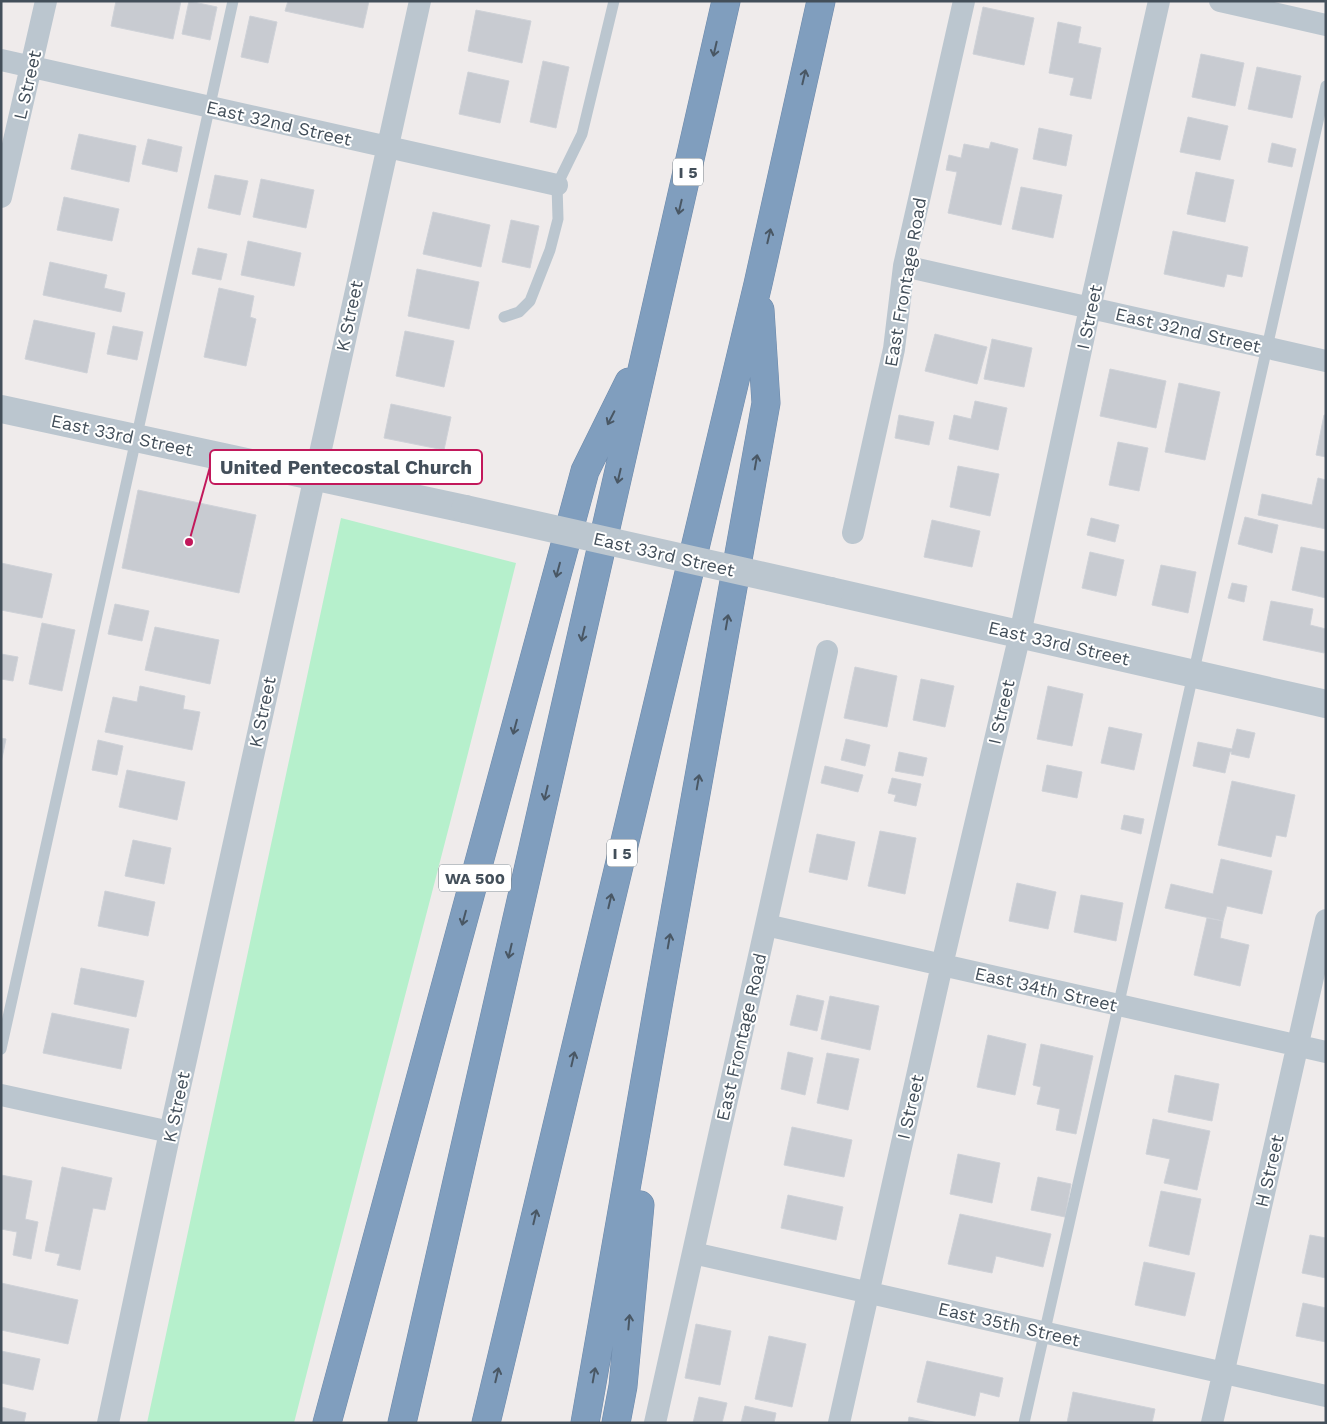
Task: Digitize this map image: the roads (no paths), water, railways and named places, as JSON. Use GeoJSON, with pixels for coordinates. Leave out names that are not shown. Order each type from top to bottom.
{"type":"FeatureCollection","features":[{"type":"Feature","properties":{"kind":"highway","name":"I 5"},"geometry":{"type":"LineString","coordinates":[[402,1423],[726,1]]}},
{"type":"Feature","properties":{"kind":"highway","name":"I 5"},"geometry":{"type":"LineString","coordinates":[[486,1423],[758,284],[821,1]]}},
{"type":"Feature","properties":{"kind":"highway"},"geometry":{"type":"LineString","coordinates":[[585,1423],[766,403],[758,284]]}},
{"type":"Feature","properties":{"kind":"highway","name":"WA 500"},"geometry":{"type":"LineString","coordinates":[[328,1423],[585,471],[649,343]]}},
{"type":"Feature","properties":{"kind":"highway"},"geometry":{"type":"LineString","coordinates":[[616,1423],[623,1386],[661,989]]}},
{"type":"Feature","properties":{"kind":"street","name":"L Street"},"geometry":{"type":"LineString","coordinates":[[1,197],[46,1]]}},
{"type":"Feature","properties":{"kind":"street","name":"K Street"},"geometry":{"type":"LineString","coordinates":[[108,1423],[170,1132],[420,1]]}},
{"type":"Feature","properties":{"kind":"street","name":"East Frontage Road"},"geometry":{"type":"LineString","coordinates":[[853,533],[894,349],[904,266],[964,1]]}},
{"type":"Feature","properties":{"kind":"street","name":"I Street"},"geometry":{"type":"LineString","coordinates":[[839,1423],[942,965],[1020,634],[1090,308],[1159,1]]}},
{"type":"Feature","properties":{"kind":"street"},"geometry":{"type":"LineString","coordinates":[[1220,1],[1326,24]]}},
{"type":"Feature","properties":{"kind":"street","name":"East 32nd Street"},"geometry":{"type":"LineString","coordinates":[[1,60],[557,185]]}},
{"type":"Feature","properties":{"kind":"street","name":"East 32nd Street"},"geometry":{"type":"LineString","coordinates":[[904,266],[1326,361]]}},
{"type":"Feature","properties":{"kind":"street","name":"East 33rd Street"},"geometry":{"type":"LineString","coordinates":[[1,409],[465,509],[1326,704]]}},
{"type":"Feature","properties":{"kind":"street","name":"East Frontage Road"},"geometry":{"type":"LineString","coordinates":[[655,1423],[827,651]]}},
{"type":"Feature","properties":{"kind":"street","name":"H Street"},"geometry":{"type":"LineString","coordinates":[[1212,1423],[1326,920]]}},
{"type":"Feature","properties":{"kind":"street","name":"East 34th Street"},"geometry":{"type":"LineString","coordinates":[[766,925],[1326,1052]]}},
{"type":"Feature","properties":{"kind":"street"},"geometry":{"type":"LineString","coordinates":[[1,1095],[170,1132]]}},
{"type":"Feature","properties":{"kind":"street","name":"East 35th Street"},"geometry":{"type":"LineString","coordinates":[[693,1253],[1326,1396]]}},
{"type":"Feature","properties":{"kind":"lane"},"geometry":{"type":"LineString","coordinates":[[1,1050],[233,1]]}},
{"type":"Feature","properties":{"kind":"lane"},"geometry":{"type":"LineString","coordinates":[[504,317],[519,312],[530,301],[550,250],[558,219],[557,185],[582,134],[614,1]]}},
{"type":"Feature","properties":{"kind":"lane"},"geometry":{"type":"LineString","coordinates":[[1024,1423],[1326,86]]}},
{"type":"Feature","properties":{"kind":"place","name":"United Pentecostal Church"},"geometry":{"type":"Point","coordinates":[189,542]}}]}
